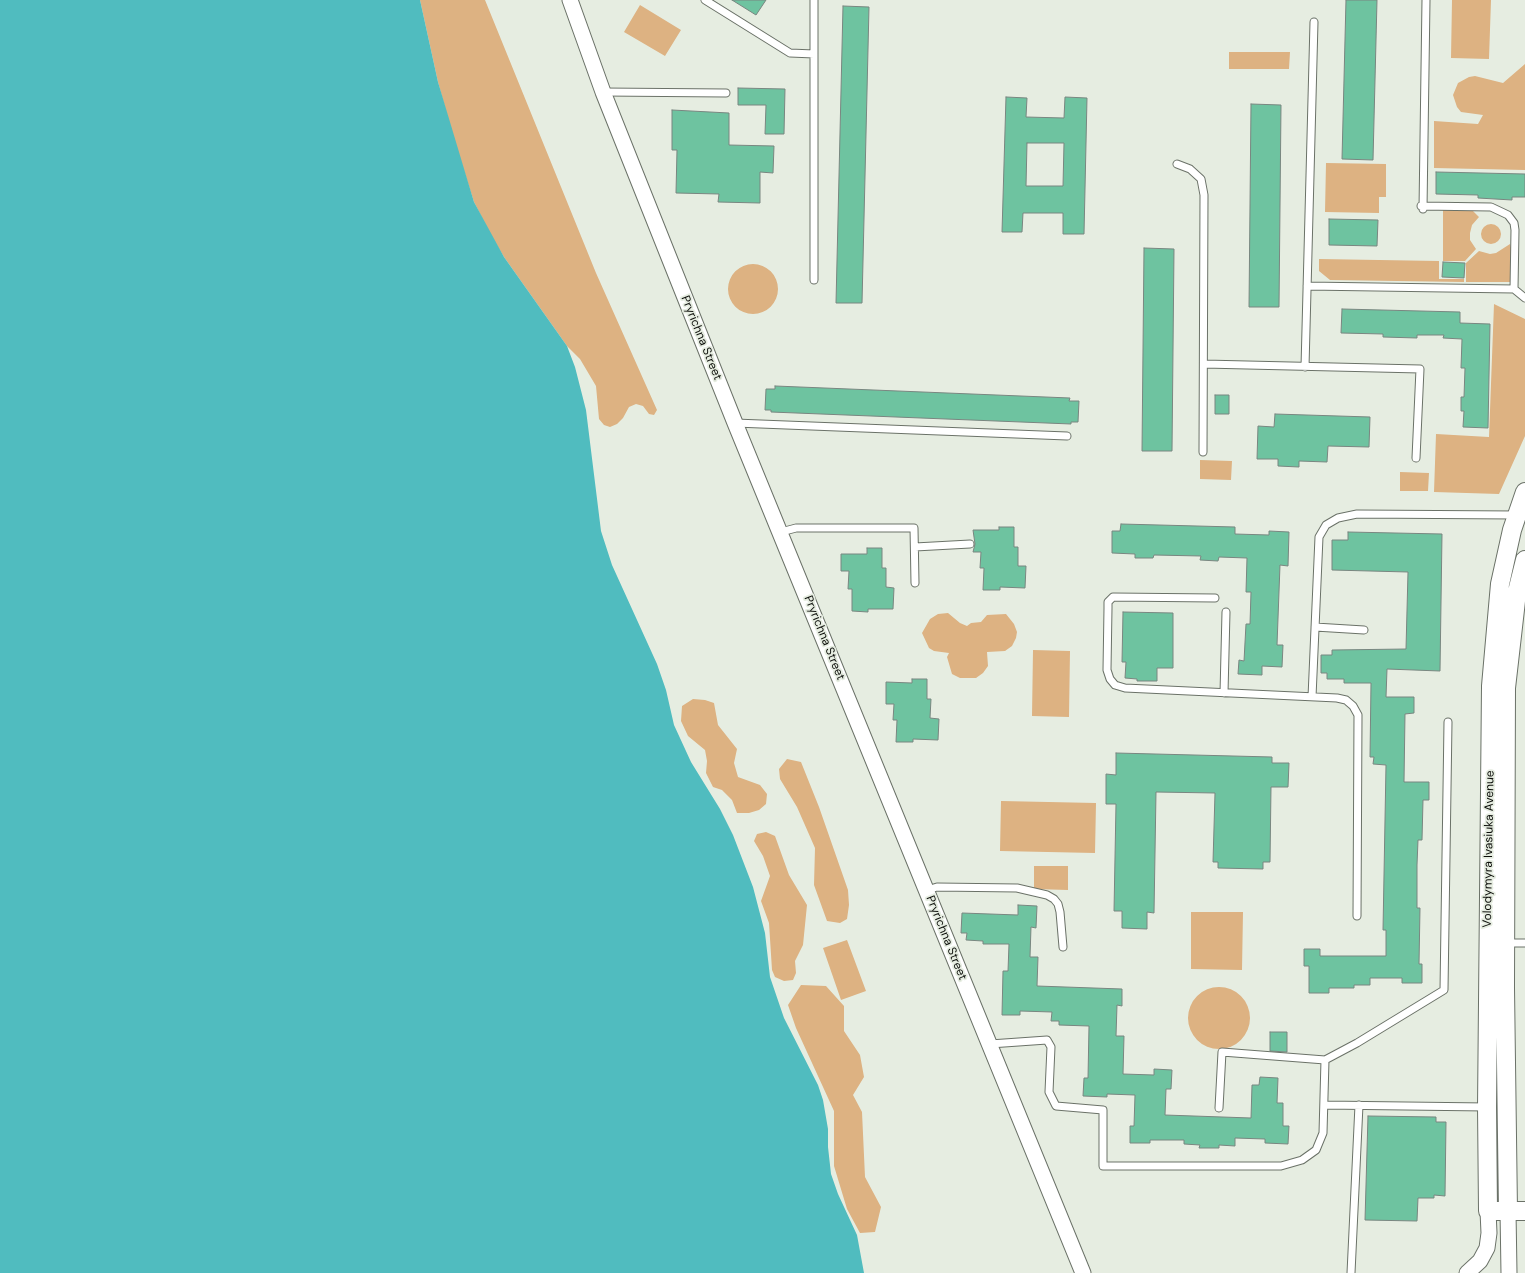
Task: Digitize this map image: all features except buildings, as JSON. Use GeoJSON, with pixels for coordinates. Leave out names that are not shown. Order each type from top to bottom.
{"type":"FeatureCollection","features":[{"type":"Feature","properties":{"kind":"street","name":"Pryrichna Street"},"geometry":{"type":"LineString","coordinates":[[570,0],[603,92],[735,423],[781,532],[1083,1273]]}},
{"type":"Feature","properties":{"kind":"street","name":"Volodymyra Ivasiuka Avenue"},"geometry":{"type":"LineString","coordinates":[[1488,1211],[1487,1107],[1491,686],[1500,584],[1521,515],[1525,492]]}},
{"type":"Feature","properties":{"kind":"street","name":"Volodymyra Ivasiuka Avenue"},"geometry":{"type":"LineString","coordinates":[[1517,1211],[1506,943],[1506,688],[1517,592],[1525,560]]}},
{"type":"Feature","properties":{"kind":"street"},"geometry":{"type":"LineString","coordinates":[[1467,1273],[1480,1261],[1487,1248],[1489,1233],[1488,1211],[1517,1211],[1508,1273]]}},
{"type":"Feature","properties":{"kind":"lane"},"geometry":{"type":"LineString","coordinates":[[705,0],[790,53],[814,54]]}},
{"type":"Feature","properties":{"kind":"lane"},"geometry":{"type":"LineString","coordinates":[[814,0],[814,280]]}},
{"type":"Feature","properties":{"kind":"lane"},"geometry":{"type":"LineString","coordinates":[[1426,0],[1422,207],[1491,207],[1508,215],[1514,223],[1515,230],[1514,289]]}},
{"type":"Feature","properties":{"kind":"lane"},"geometry":{"type":"LineString","coordinates":[[1305,367],[1314,22]]}},
{"type":"Feature","properties":{"kind":"lane"},"geometry":{"type":"LineString","coordinates":[[603,92],[726,93]]}},
{"type":"Feature","properties":{"kind":"lane"},"geometry":{"type":"LineString","coordinates":[[1177,164],[1190,169],[1201,179],[1204,195],[1203,452]]}},
{"type":"Feature","properties":{"kind":"lane"},"geometry":{"type":"LineString","coordinates":[[1307,286],[1514,289],[1525,298]]}},
{"type":"Feature","properties":{"kind":"lane"},"geometry":{"type":"LineString","coordinates":[[1204,364],[1420,369],[1416,458]]}},
{"type":"Feature","properties":{"kind":"lane"},"geometry":{"type":"LineString","coordinates":[[735,423],[1067,436]]}},
{"type":"Feature","properties":{"kind":"lane"},"geometry":{"type":"LineString","coordinates":[[1312,697],[1319,537],[1326,525],[1338,518],[1357,514],[1521,515]]}},
{"type":"Feature","properties":{"kind":"lane"},"geometry":{"type":"LineString","coordinates":[[781,532],[796,528],[914,528],[915,583]]}},
{"type":"Feature","properties":{"kind":"lane"},"geometry":{"type":"LineString","coordinates":[[915,547],[970,544]]}},
{"type":"Feature","properties":{"kind":"lane"},"geometry":{"type":"LineString","coordinates":[[1216,598],[1113,597],[1108,602],[1107,670],[1110,679],[1115,684],[1125,688],[1337,698],[1346,700],[1353,706],[1358,715],[1357,916]]}},
{"type":"Feature","properties":{"kind":"lane"},"geometry":{"type":"LineString","coordinates":[[1224,693],[1226,612]]}},
{"type":"Feature","properties":{"kind":"lane"},"geometry":{"type":"LineString","coordinates":[[1315,627],[1364,630]]}},
{"type":"Feature","properties":{"kind":"lane"},"geometry":{"type":"LineString","coordinates":[[1219,1108],[1222,1052],[1325,1060],[1357,1043],[1444,990],[1448,722]]}},
{"type":"Feature","properties":{"kind":"lane"},"geometry":{"type":"LineString","coordinates":[[927,890],[938,887],[1017,888],[1047,895],[1058,904],[1063,947]]}},
{"type":"Feature","properties":{"kind":"lane"},"geometry":{"type":"LineString","coordinates":[[1506,943],[1525,944]]}},
{"type":"Feature","properties":{"kind":"lane"},"geometry":{"type":"LineString","coordinates":[[990,1044],[1047,1040],[1051,1047],[1049,1092],[1056,1106],[1103,1110],[1103,1166],[1281,1166],[1302,1160],[1316,1150],[1323,1132],[1325,1060]]}},
{"type":"Feature","properties":{"kind":"lane"},"geometry":{"type":"LineString","coordinates":[[1324,1105],[1487,1107]]}},
{"type":"Feature","properties":{"kind":"lane"},"geometry":{"type":"LineString","coordinates":[[1351,1273],[1359,1105]]}},
{"type":"Feature","properties":{"kind":"shaded area"},"geometry":{"type":"Polygon","coordinates":[[[420,0],[485,0],[596,273],[657,410],[654,415],[649,414],[643,406],[636,404],[629,407],[623,418],[617,424],[610,427],[604,425],[599,419],[596,386],[580,359],[567,346],[504,257],[491,235],[474,202],[453,136],[438,82],[420,0]]]}},
{"type":"Feature","properties":{"kind":"shaded area"},"geometry":{"type":"Polygon","coordinates":[[[1452,0],[1491,0],[1489,59],[1451,58],[1452,0]]]}},
{"type":"Feature","properties":{"kind":"shaded area"},"geometry":{"type":"Polygon","coordinates":[[[640,5],[681,30],[665,56],[624,32],[640,5]]]}},
{"type":"Feature","properties":{"kind":"shaded area"},"geometry":{"type":"Polygon","coordinates":[[[1229,52],[1290,52],[1289,69],[1229,69],[1229,52]]]}},
{"type":"Feature","properties":{"kind":"shaded area"},"geometry":{"type":"Polygon","coordinates":[[[1525,64],[1525,170],[1434,168],[1434,121],[1478,124],[1483,115],[1461,112],[1457,107],[1453,95],[1458,83],[1469,77],[1475,76],[1503,83],[1525,64]]]}},
{"type":"Feature","properties":{"kind":"shaded area"},"geometry":{"type":"Polygon","coordinates":[[[1326,163],[1386,164],[1386,197],[1379,197],[1379,213],[1325,212],[1326,163]]]}},
{"type":"Feature","properties":{"kind":"shaded area"},"geometry":{"type":"Polygon","coordinates":[[[1443,207],[1470,208],[1479,217],[1472,225],[1470,233],[1470,240],[1476,249],[1465,261],[1443,261],[1443,207]]]}},
{"type":"Feature","properties":{"kind":"shaded area"},"geometry":{"type":"Polygon","coordinates":[[[1491,224],[1498,227],[1501,234],[1498,241],[1491,244],[1484,241],[1481,234],[1484,227],[1491,224]]]}},
{"type":"Feature","properties":{"kind":"shaded area"},"geometry":{"type":"Polygon","coordinates":[[[1510,244],[1514,260],[1512,282],[1466,282],[1466,263],[1479,251],[1490,254],[1496,253],[1510,244]]]}},
{"type":"Feature","properties":{"kind":"shaded area"},"geometry":{"type":"Polygon","coordinates":[[[1319,259],[1439,261],[1439,279],[1464,279],[1464,282],[1330,280],[1319,271],[1319,259]]]}},
{"type":"Feature","properties":{"kind":"shaded area"},"geometry":{"type":"Polygon","coordinates":[[[753,264],[763,266],[771,271],[776,279],[778,289],[776,299],[771,307],[763,312],[753,314],[743,312],[735,307],[730,299],[728,289],[730,279],[735,271],[743,266],[753,264]]]}},
{"type":"Feature","properties":{"kind":"shaded area"},"geometry":{"type":"Polygon","coordinates":[[[1494,304],[1525,319],[1525,436],[1499,494],[1434,492],[1436,434],[1489,437],[1494,304]]]}},
{"type":"Feature","properties":{"kind":"shaded area"},"geometry":{"type":"Polygon","coordinates":[[[1200,460],[1232,461],[1231,480],[1200,479],[1200,460]]]}},
{"type":"Feature","properties":{"kind":"shaded area"},"geometry":{"type":"Polygon","coordinates":[[[1400,472],[1429,473],[1428,491],[1400,491],[1400,472]]]}},
{"type":"Feature","properties":{"kind":"shaded area"},"geometry":{"type":"Polygon","coordinates":[[[948,613],[960,623],[967,626],[971,623],[981,622],[987,615],[1006,614],[1014,624],[1017,632],[1016,638],[1012,646],[1005,651],[987,652],[988,666],[983,673],[976,678],[960,678],[952,674],[947,657],[949,653],[934,651],[929,648],[922,633],[930,619],[938,614],[948,613]]]}},
{"type":"Feature","properties":{"kind":"shaded area"},"geometry":{"type":"Polygon","coordinates":[[[1033,650],[1070,651],[1069,717],[1032,716],[1033,650]]]}},
{"type":"Feature","properties":{"kind":"shaded area"},"geometry":{"type":"Polygon","coordinates":[[[693,699],[705,700],[714,703],[718,725],[737,749],[734,763],[738,777],[760,785],[767,794],[766,804],[759,810],[749,813],[737,813],[732,800],[722,790],[713,787],[706,773],[707,761],[705,750],[688,736],[681,721],[682,706],[693,699]]]}},
{"type":"Feature","properties":{"kind":"shaded area"},"geometry":{"type":"Polygon","coordinates":[[[787,759],[801,762],[819,807],[848,890],[849,905],[847,919],[840,923],[827,921],[814,885],[815,848],[797,807],[780,779],[779,769],[787,759]]]}},
{"type":"Feature","properties":{"kind":"shaded area"},"geometry":{"type":"Polygon","coordinates":[[[1001,801],[1096,803],[1095,853],[1000,851],[1001,801]]]}},
{"type":"Feature","properties":{"kind":"shaded area"},"geometry":{"type":"Polygon","coordinates":[[[766,832],[775,836],[789,875],[807,905],[803,945],[795,961],[796,973],[793,980],[784,981],[775,977],[772,970],[769,923],[761,901],[770,876],[763,856],[754,841],[757,834],[766,832]]]}},
{"type":"Feature","properties":{"kind":"shaded area"},"geometry":{"type":"Polygon","coordinates":[[[1034,866],[1068,866],[1068,890],[1034,889],[1034,866]]]}},
{"type":"Feature","properties":{"kind":"shaded area"},"geometry":{"type":"Polygon","coordinates":[[[1191,912],[1243,912],[1242,970],[1191,969],[1191,912]]]}},
{"type":"Feature","properties":{"kind":"shaded area"},"geometry":{"type":"Polygon","coordinates":[[[847,940],[866,991],[841,1000],[823,948],[847,940]]]}},
{"type":"Feature","properties":{"kind":"shaded area"},"geometry":{"type":"Polygon","coordinates":[[[801,985],[826,986],[844,1006],[844,1031],[860,1055],[864,1077],[853,1095],[862,1112],[865,1177],[881,1207],[875,1232],[860,1233],[847,1209],[834,1166],[834,1111],[796,1028],[788,1005],[801,985]]]}},
{"type":"Feature","properties":{"kind":"shaded area"},"geometry":{"type":"Polygon","coordinates":[[[1213,987],[1225,987],[1241,996],[1248,1006],[1250,1018],[1248,1030],[1241,1040],[1225,1049],[1213,1049],[1202,1044],[1193,1035],[1188,1024],[1188,1012],[1193,1001],[1202,992],[1213,987]]]}},
{"type":"Feature","properties":{"kind":"water"},"geometry":{"type":"Polygon","coordinates":[[[0,0],[420,0],[438,82],[474,202],[504,257],[567,346],[575,367],[586,410],[601,531],[612,565],[657,664],[666,690],[674,725],[691,762],[720,809],[733,835],[753,887],[765,933],[770,977],[784,1018],[818,1085],[823,1100],[828,1129],[831,1174],[838,1194],[857,1235],[864,1273],[0,1273],[0,0]]]}}]}
